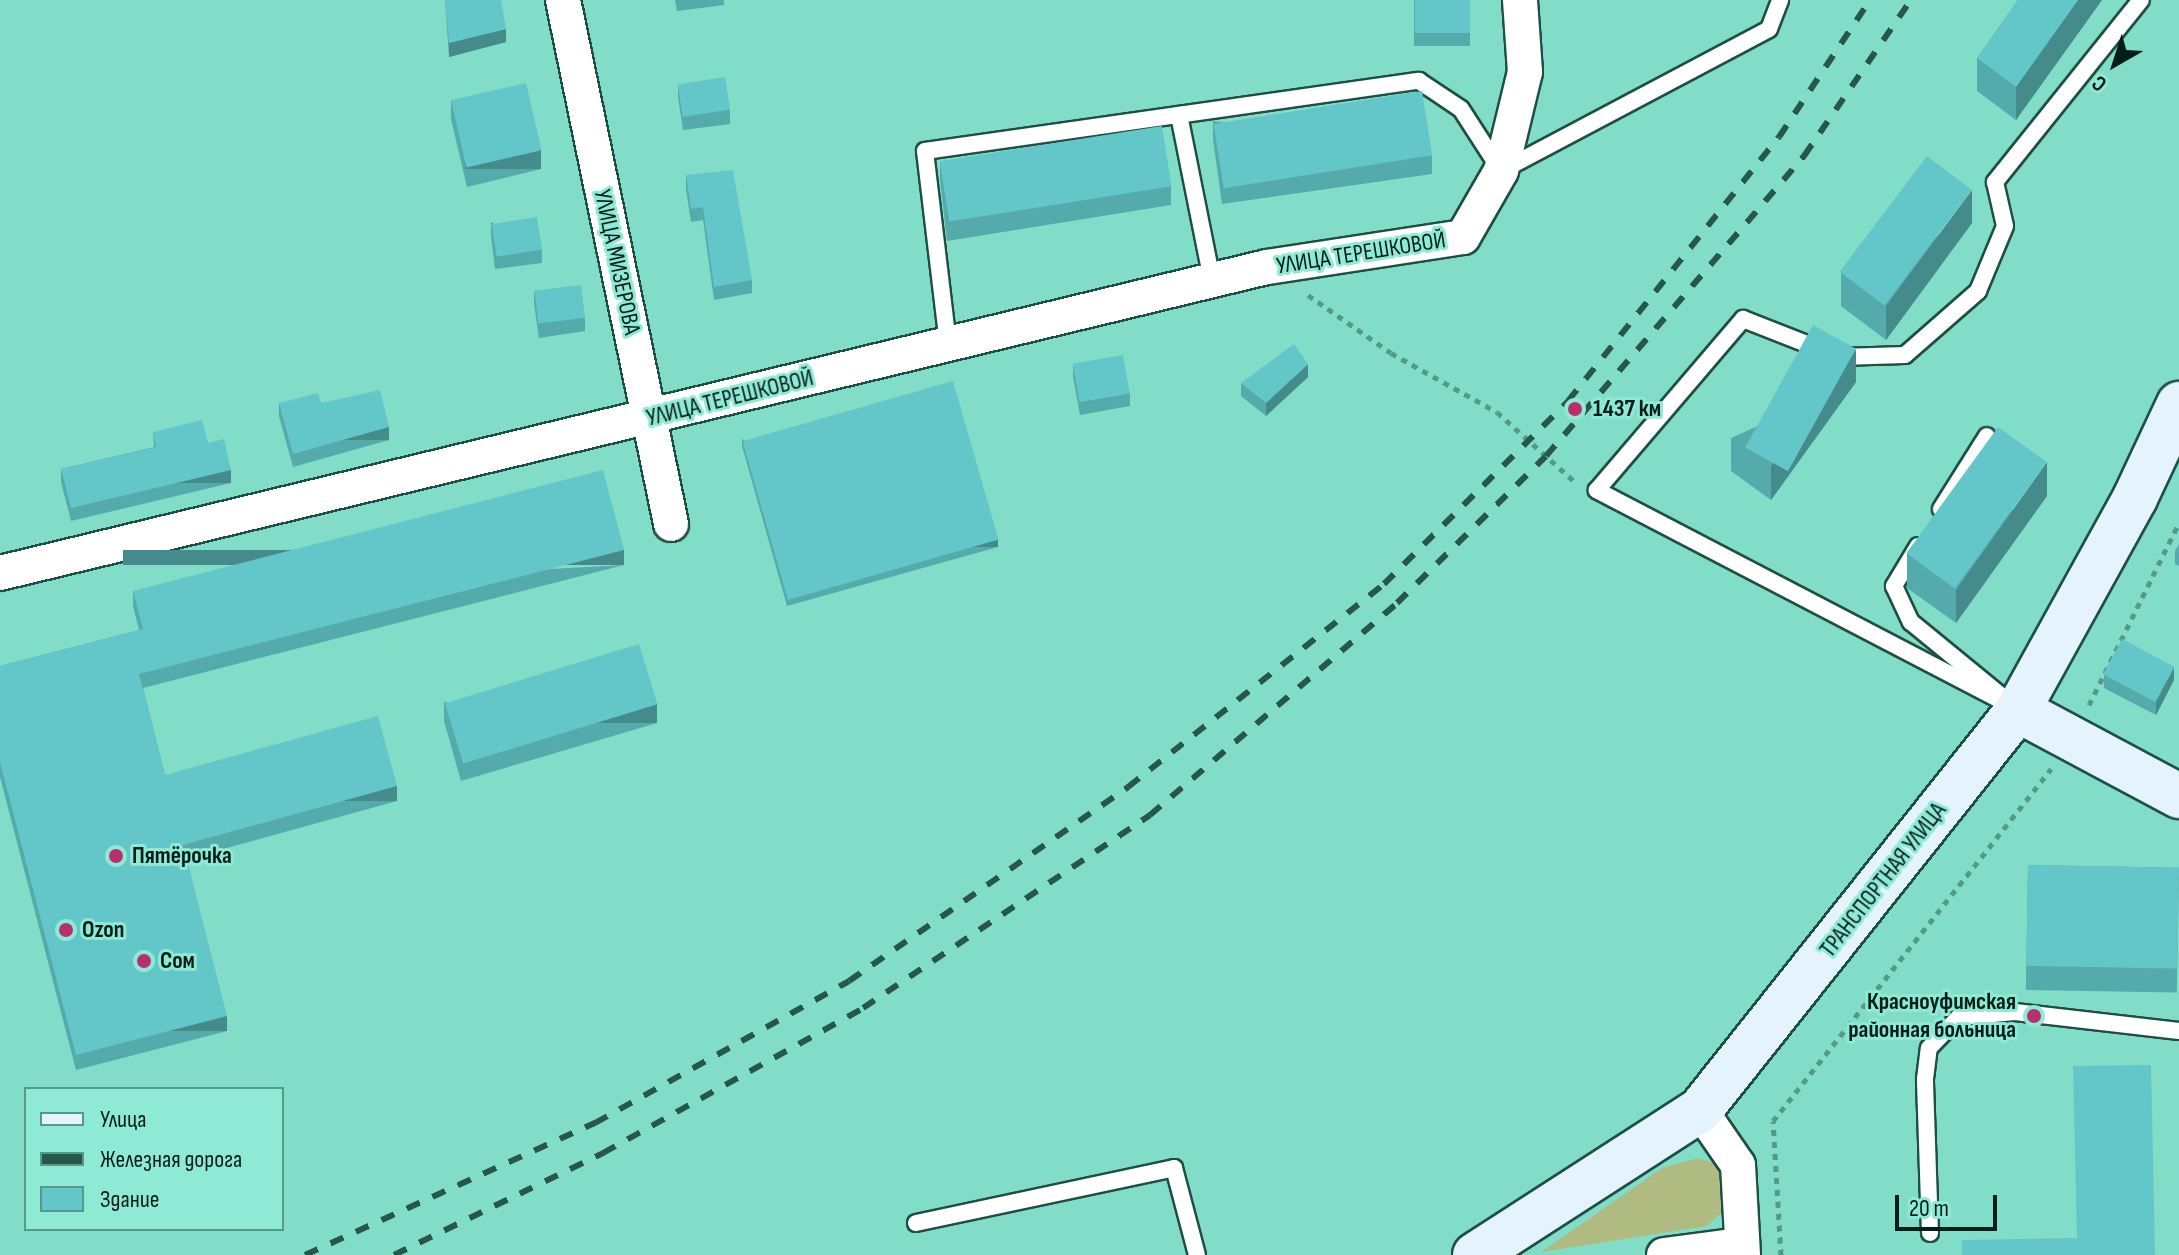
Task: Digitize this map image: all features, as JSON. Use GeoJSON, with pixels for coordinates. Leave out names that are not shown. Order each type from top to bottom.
{"type":"FeatureCollection","features":[{"type":"Feature","properties":{"kind":"main road","name":"ТРАНСПОРТНАЯ УЛИЦА"},"geometry":{"type":"LineString","coordinates":[[1475,1255],[1700,1110],[2018,710],[2135,498],[2179,404]]}},
{"type":"Feature","properties":{"kind":"main road"},"geometry":{"type":"LineString","coordinates":[[2018,710],[2179,796]]}},
{"type":"Feature","properties":{"kind":"street","name":"УЛИЦА МИЗЕРОВА"},"geometry":{"type":"LineString","coordinates":[[563,0],[671,524]]}},
{"type":"Feature","properties":{"kind":"street"},"geometry":{"type":"LineString","coordinates":[[1501,171],[1525,72],[1520,0]]}},
{"type":"Feature","properties":{"kind":"street","name":"УЛИЦА ТЕРЕШКОВОЙ"},"geometry":{"type":"LineString","coordinates":[[0,573],[1212,280],[1463,237],[1501,171]]}},
{"type":"Feature","properties":{"kind":"street"},"geometry":{"type":"LineString","coordinates":[[1664,1255],[1742,1250],[1738,1165],[1700,1110]]}},
{"type":"Feature","properties":{"kind":"lane"},"geometry":{"type":"LineString","coordinates":[[948,344],[925,151],[1419,81],[1461,109],[1501,171],[1769,29],[1780,0]]}},
{"type":"Feature","properties":{"kind":"lane"},"geometry":{"type":"LineString","coordinates":[[2018,710],[1597,490],[1743,319],[1840,357],[1905,355],[1978,291],[2005,226],[1995,182],[2141,0]]}},
{"type":"Feature","properties":{"kind":"lane"},"geometry":{"type":"LineString","coordinates":[[1179,115],[1212,280]]}},
{"type":"Feature","properties":{"kind":"lane"},"geometry":{"type":"LineString","coordinates":[[1987,436],[1894,586],[1911,622],[2018,710]]}},
{"type":"Feature","properties":{"kind":"lane"},"geometry":{"type":"LineString","coordinates":[[1930,1233],[1925,1079],[1929,1048],[1959,1017],[2015,1012],[2179,1031]]}},
{"type":"Feature","properties":{"kind":"lane"},"geometry":{"type":"LineString","coordinates":[[916,1223],[1174,1168],[1197,1255]]}},
{"type":"Feature","properties":{"kind":"path"},"geometry":{"type":"LineString","coordinates":[[1781,1255],[1773,1121],[2049,773],[2071,738],[2179,523]]}},
{"type":"Feature","properties":{"kind":"green space"},"geometry":{"type":"Polygon","coordinates":[[[1698,1158],[1717,1164],[1726,1179],[1721,1213],[1707,1226],[1541,1252],[1662,1168],[1698,1158]]]}},
{"type":"Feature","properties":{"kind":"building"},"geometry":{"type":"Polygon","coordinates":[[[445,0],[501,0],[506,29],[449,43],[445,0]]]}},
{"type":"Feature","properties":{"kind":"building"},"geometry":{"type":"Polygon","coordinates":[[[1415,0],[1470,0],[1470,33],[1415,33],[1415,0]]]}},
{"type":"Feature","properties":{"kind":"building"},"geometry":{"type":"Polygon","coordinates":[[[2018,0],[2078,0],[2016,87],[1977,58],[2018,0]]]}},
{"type":"Feature","properties":{"kind":"building"},"geometry":{"type":"Polygon","coordinates":[[[725,77],[730,110],[683,117],[678,85],[725,77]]]}},
{"type":"Feature","properties":{"kind":"building"},"geometry":{"type":"Polygon","coordinates":[[[526,83],[542,150],[466,168],[451,100],[526,83]]]}},
{"type":"Feature","properties":{"kind":"building"},"geometry":{"type":"Polygon","coordinates":[[[1422,91],[1432,155],[1224,188],[1214,124],[1422,91]]]}},
{"type":"Feature","properties":{"kind":"building"},"geometry":{"type":"Polygon","coordinates":[[[1162,126],[1172,186],[949,221],[940,161],[1162,126]]]}},
{"type":"Feature","properties":{"kind":"building"},"geometry":{"type":"Polygon","coordinates":[[[1927,156],[1972,190],[1884,306],[1840,272],[1927,156]]]}},
{"type":"Feature","properties":{"kind":"building"},"geometry":{"type":"Polygon","coordinates":[[[733,170],[752,280],[714,287],[703,207],[691,209],[686,175],[733,170]]]}},
{"type":"Feature","properties":{"kind":"building"},"geometry":{"type":"Polygon","coordinates":[[[537,217],[542,250],[497,257],[492,224],[537,217]]]}},
{"type":"Feature","properties":{"kind":"building"},"geometry":{"type":"Polygon","coordinates":[[[581,285],[585,318],[538,323],[534,291],[581,285]]]}},
{"type":"Feature","properties":{"kind":"building"},"geometry":{"type":"Polygon","coordinates":[[[1813,325],[1856,349],[1788,471],[1745,447],[1813,325]]]}},
{"type":"Feature","properties":{"kind":"building"},"geometry":{"type":"Polygon","coordinates":[[[1294,344],[1308,364],[1266,403],[1241,383],[1294,344]]]}},
{"type":"Feature","properties":{"kind":"building"},"geometry":{"type":"Polygon","coordinates":[[[1123,355],[1130,393],[1080,402],[1073,364],[1123,355]]]}},
{"type":"Feature","properties":{"kind":"building"},"geometry":{"type":"Polygon","coordinates":[[[953,381],[998,540],[788,600],[742,441],[953,381]]]}},
{"type":"Feature","properties":{"kind":"building"},"geometry":{"type":"Polygon","coordinates":[[[380,390],[389,427],[293,454],[279,403],[318,393],[321,403],[380,390]]]}},
{"type":"Feature","properties":{"kind":"building"},"geometry":{"type":"Polygon","coordinates":[[[202,420],[208,443],[224,439],[231,470],[71,508],[61,469],[156,447],[153,432],[202,420]]]}},
{"type":"Feature","properties":{"kind":"building"},"geometry":{"type":"Polygon","coordinates":[[[1998,427],[2047,462],[1955,588],[1906,553],[1998,427]]]}},
{"type":"Feature","properties":{"kind":"building"},"geometry":{"type":"Polygon","coordinates":[[[603,470],[624,550],[139,674],[165,775],[378,716],[397,786],[183,845],[227,1016],[76,1055],[0,762],[0,666],[143,629],[133,591],[603,470]]]}},
{"type":"Feature","properties":{"kind":"building"},"geometry":{"type":"Polygon","coordinates":[[[2122,639],[2174,667],[2155,702],[2103,674],[2122,639]]]}},
{"type":"Feature","properties":{"kind":"building"},"geometry":{"type":"Polygon","coordinates":[[[639,644],[657,704],[463,764],[445,703],[639,644]]]}},
{"type":"Feature","properties":{"kind":"building"},"geometry":{"type":"Polygon","coordinates":[[[2028,865],[2179,868],[2177,969],[2026,966],[2028,865]]]}},
{"type":"Feature","properties":{"kind":"building"},"geometry":{"type":"Polygon","coordinates":[[[2151,1065],[2155,1255],[1962,1255],[1962,1240],[2077,1238],[2073,1066],[2151,1065]]]}},
{"type":"Feature","properties":{"kind":"railway"},"geometry":{"type":"LineString","coordinates":[[305,1255],[595,1123],[849,981],[1128,787],[1384,584],[1568,401],[1779,137],[1870,0]]}},
{"type":"Feature","properties":{"kind":"railway"},"geometry":{"type":"LineString","coordinates":[[394,1255],[603,1153],[863,1008],[1150,815],[1397,603],[1546,456],[1804,156],[1911,0]]}},
{"type":"Feature","properties":{"kind":"place","name":"1437 км"},"geometry":{"type":"Point","coordinates":[1575,409]}},
{"type":"Feature","properties":{"kind":"place","name":"Пятёрочка"},"geometry":{"type":"Point","coordinates":[116,856]}},
{"type":"Feature","properties":{"kind":"place","name":"Ozon"},"geometry":{"type":"Point","coordinates":[66,930]}},
{"type":"Feature","properties":{"kind":"place","name":"Сом"},"geometry":{"type":"Point","coordinates":[144,961]}},
{"type":"Feature","properties":{"kind":"place","name":"Красноуфимская районная больница"},"geometry":{"type":"Point","coordinates":[2034,1016]}}]}
